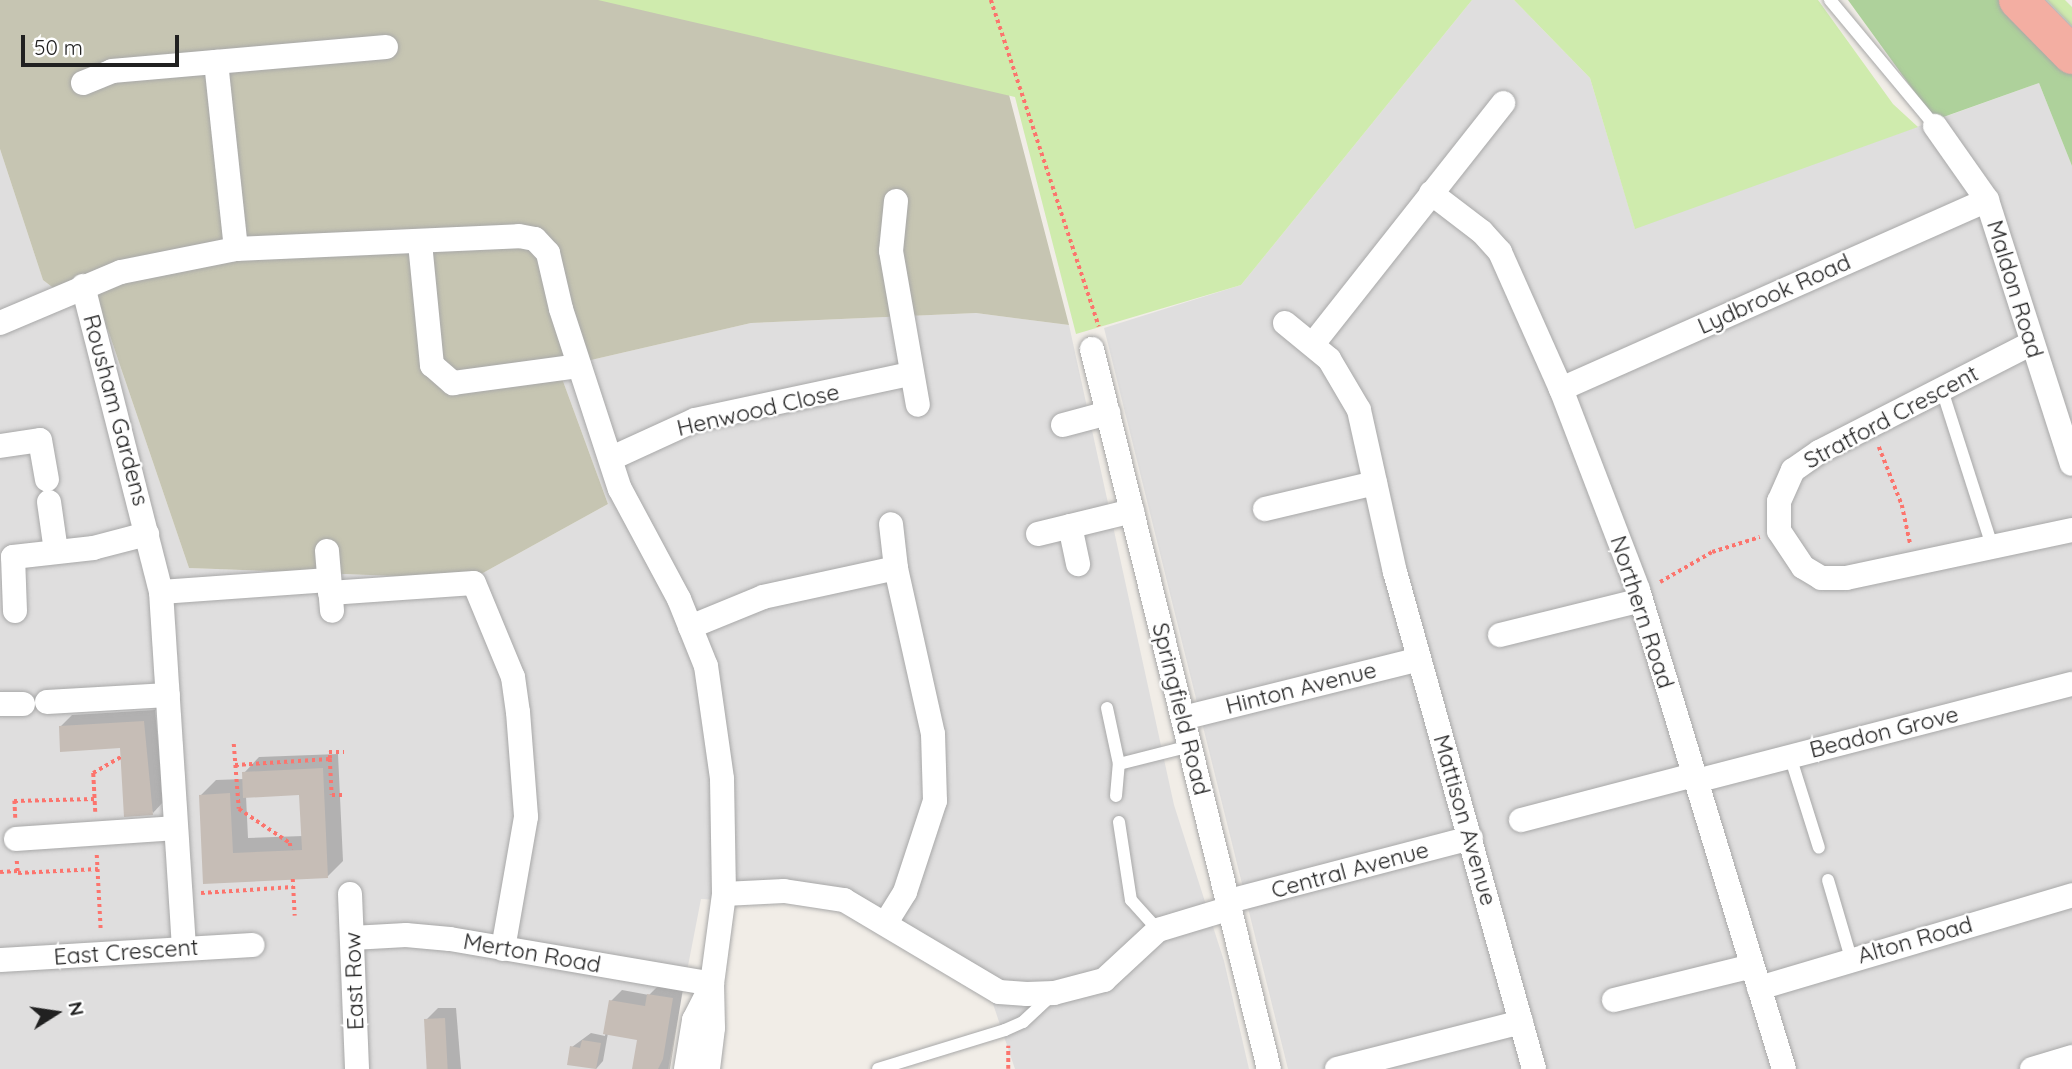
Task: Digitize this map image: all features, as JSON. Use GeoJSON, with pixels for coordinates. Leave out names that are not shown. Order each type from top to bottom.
{"type":"FeatureCollection","features":[{"type":"Feature","properties":{"kind":"highway"},"geometry":{"type":"LineString","coordinates":[[2018,0],[2072,55]]}},
{"type":"Feature","properties":{"kind":"street"},"geometry":{"type":"LineString","coordinates":[[83,83],[112,71],[386,47]]}},
{"type":"Feature","properties":{"kind":"street"},"geometry":{"type":"LineString","coordinates":[[216,62],[236,249]]}},
{"type":"Feature","properties":{"kind":"street"},"geometry":{"type":"LineString","coordinates":[[1313,344],[1503,103]]}},
{"type":"Feature","properties":{"kind":"street","name":"Maldon Road"},"geometry":{"type":"LineString","coordinates":[[1935,126],[1987,200],[2072,464]]}},
{"type":"Feature","properties":{"kind":"street","name":"Northern Road"},"geometry":{"type":"LineString","coordinates":[[1431,193],[1482,232],[1500,252],[1561,389],[1640,595],[1784,1069]]}},
{"type":"Feature","properties":{"kind":"street","name":"Lydbrook Road"},"geometry":{"type":"LineString","coordinates":[[1561,389],[1987,200]]}},
{"type":"Feature","properties":{"kind":"street"},"geometry":{"type":"LineString","coordinates":[[896,201],[891,251],[909,374],[918,405]]}},
{"type":"Feature","properties":{"kind":"street"},"geometry":{"type":"LineString","coordinates":[[0,323],[121,272],[236,249],[419,243],[519,236],[535,239],[548,253],[579,366],[612,458],[620,489],[690,626],[706,666],[722,779],[724,894],[712,984],[713,1028],[708,1069]]}},
{"type":"Feature","properties":{"kind":"street"},"geometry":{"type":"LineString","coordinates":[[419,243],[432,365],[453,383],[579,366]]}},
{"type":"Feature","properties":{"kind":"street","name":"Rousham Gardens"},"geometry":{"type":"LineString","coordinates":[[83,286],[161,592],[184,947]]}},
{"type":"Feature","properties":{"kind":"street","name":"Mattison Avenue"},"geometry":{"type":"LineString","coordinates":[[1285,323],[1313,344],[1347,384],[1359,410],[1395,572],[1534,1069]]}},
{"type":"Feature","properties":{"kind":"street","name":"Stratford Crescent"},"geometry":{"type":"LineString","coordinates":[[1779,531],[1779,501],[1793,470],[1867,427],[2032,343]]}},
{"type":"Feature","properties":{"kind":"street","name":"Springfield Road"},"geometry":{"type":"LineString","coordinates":[[1092,349],[1269,1069]]}},
{"type":"Feature","properties":{"kind":"street","name":"Henwood Close"},"geometry":{"type":"LineString","coordinates":[[612,458],[695,420],[909,374]]}},
{"type":"Feature","properties":{"kind":"street"},"geometry":{"type":"LineString","coordinates":[[1063,425],[1108,413]]}},
{"type":"Feature","properties":{"kind":"street"},"geometry":{"type":"LineString","coordinates":[[0,446],[40,440],[56,551]]}},
{"type":"Feature","properties":{"kind":"street"},"geometry":{"type":"LineString","coordinates":[[1265,509],[1375,483]]}},
{"type":"Feature","properties":{"kind":"street"},"geometry":{"type":"LineString","coordinates":[[1038,534],[1132,511]]}},
{"type":"Feature","properties":{"kind":"street"},"geometry":{"type":"LineString","coordinates":[[887,921],[905,892],[935,801],[933,734],[896,568],[891,524]]}},
{"type":"Feature","properties":{"kind":"street"},"geometry":{"type":"LineString","coordinates":[[1070,526],[1078,564]]}},
{"type":"Feature","properties":{"kind":"street"},"geometry":{"type":"LineString","coordinates":[[1779,531],[1803,566],[1821,578],[1864,576],[2072,530]]}},
{"type":"Feature","properties":{"kind":"street","name":"Rousham Gardens"},"geometry":{"type":"LineString","coordinates":[[15,611],[13,557],[93,548],[147,534]]}},
{"type":"Feature","properties":{"kind":"street"},"geometry":{"type":"LineString","coordinates":[[327,551],[330,595]]}},
{"type":"Feature","properties":{"kind":"street"},"geometry":{"type":"LineString","coordinates":[[690,626],[763,597],[896,568]]}},
{"type":"Feature","properties":{"kind":"street"},"geometry":{"type":"LineString","coordinates":[[161,592],[330,595],[474,583],[513,677],[518,712],[526,817],[503,948]]}},
{"type":"Feature","properties":{"kind":"street"},"geometry":{"type":"LineString","coordinates":[[1500,635],[1640,595]]}},
{"type":"Feature","properties":{"kind":"street","name":"Hinton Avenue"},"geometry":{"type":"LineString","coordinates":[[1183,718],[1419,659]]}},
{"type":"Feature","properties":{"kind":"street","name":"Beadon Grove"},"geometry":{"type":"LineString","coordinates":[[1695,778],[2072,684]]}},
{"type":"Feature","properties":{"kind":"street"},"geometry":{"type":"LineString","coordinates":[[23,704],[168,695]]}},
{"type":"Feature","properties":{"kind":"street"},"geometry":{"type":"LineString","coordinates":[[1521,820],[1695,778]]}},
{"type":"Feature","properties":{"kind":"street"},"geometry":{"type":"LineString","coordinates":[[16,839],[176,828]]}},
{"type":"Feature","properties":{"kind":"street","name":"Central Avenue"},"geometry":{"type":"LineString","coordinates":[[1152,936],[1230,905],[1471,838]]}},
{"type":"Feature","properties":{"kind":"street"},"geometry":{"type":"LineString","coordinates":[[724,894],[784,891],[844,900],[887,921],[945,963],[999,992],[1054,993],[1104,980],[1152,936]]}},
{"type":"Feature","properties":{"kind":"street","name":"East Row"},"geometry":{"type":"LineString","coordinates":[[350,894],[357,1069]]}},
{"type":"Feature","properties":{"kind":"street","name":"Alton Road"},"geometry":{"type":"LineString","coordinates":[[1614,1000],[1756,977],[1851,958],[2072,895]]}},
{"type":"Feature","properties":{"kind":"street","name":"Merton Road"},"geometry":{"type":"LineString","coordinates":[[352,938],[406,935],[503,948],[712,984]]}},
{"type":"Feature","properties":{"kind":"street","name":"East Crescent"},"geometry":{"type":"LineString","coordinates":[[0,960],[253,945]]}},
{"type":"Feature","properties":{"kind":"street"},"geometry":{"type":"LineString","coordinates":[[686,1069],[694,1020],[712,984]]}},
{"type":"Feature","properties":{"kind":"street"},"geometry":{"type":"LineString","coordinates":[[1337,1069],[1521,1022]]}},
{"type":"Feature","properties":{"kind":"street"},"geometry":{"type":"LineString","coordinates":[[2032,1069],[2072,1057]]}},
{"type":"Feature","properties":{"kind":"lane"},"geometry":{"type":"LineString","coordinates":[[1830,0],[1935,126]]}},
{"type":"Feature","properties":{"kind":"lane"},"geometry":{"type":"LineString","coordinates":[[1942,390],[1992,546]]}},
{"type":"Feature","properties":{"kind":"lane"},"geometry":{"type":"LineString","coordinates":[[1108,708],[1118,764],[1116,796]]}},
{"type":"Feature","properties":{"kind":"lane"},"geometry":{"type":"LineString","coordinates":[[1118,764],[1190,746]]}},
{"type":"Feature","properties":{"kind":"lane"},"geometry":{"type":"LineString","coordinates":[[1790,756],[1819,848]]}},
{"type":"Feature","properties":{"kind":"lane"},"geometry":{"type":"LineString","coordinates":[[1119,822],[1131,900],[1152,936]]}},
{"type":"Feature","properties":{"kind":"lane"},"geometry":{"type":"LineString","coordinates":[[1828,880],[1851,958]]}},
{"type":"Feature","properties":{"kind":"lane"},"geometry":{"type":"LineString","coordinates":[[878,1069],[1005,1030],[1023,1022],[1054,993]]}},
{"type":"Feature","properties":{"kind":"path"},"geometry":{"type":"LineString","coordinates":[[991,0],[1101,335],[1092,349]]}},
{"type":"Feature","properties":{"kind":"path"},"geometry":{"type":"LineString","coordinates":[[1867,427],[1885,457],[1902,505],[1913,565]]}},
{"type":"Feature","properties":{"kind":"path"},"geometry":{"type":"LineString","coordinates":[[1640,595],[1712,552],[1779,531]]}},
{"type":"Feature","properties":{"kind":"path"},"geometry":{"type":"LineString","coordinates":[[234,744],[239,809],[290,843],[291,850]]}},
{"type":"Feature","properties":{"kind":"path"},"geometry":{"type":"LineString","coordinates":[[344,752],[329,752],[332,795],[346,795]]}},
{"type":"Feature","properties":{"kind":"path"},"geometry":{"type":"LineString","coordinates":[[235,765],[330,759]]}},
{"type":"Feature","properties":{"kind":"path"},"geometry":{"type":"LineString","coordinates":[[0,872],[17,871]]}},
{"type":"Feature","properties":{"kind":"path"},"geometry":{"type":"LineString","coordinates":[[292,880],[295,916]]}},
{"type":"Feature","properties":{"kind":"path"},"geometry":{"type":"LineString","coordinates":[[180,894],[293,887]]}},
{"type":"Feature","properties":{"kind":"path"},"geometry":{"type":"LineString","coordinates":[[1005,1030],[1007,1069]]}},
{"type":"Feature","properties":{"kind":"shaded area"},"geometry":{"type":"Polygon","coordinates":[[[0,0],[607,0],[1008,91],[1069,325],[976,313],[751,323],[591,360],[556,362],[608,504],[472,579],[189,568],[108,330],[43,280],[0,149],[0,0]]]}},
{"type":"Feature","properties":{"kind":"shaded area"},"geometry":{"type":"Polygon","coordinates":[[[1472,0],[1514,0],[1590,78],[1635,228],[2039,83],[2072,166],[2072,1069],[1288,1069],[1104,328],[1241,285],[1472,0]]]}},
{"type":"Feature","properties":{"kind":"shaded area"},"geometry":{"type":"Polygon","coordinates":[[[0,149],[43,280],[108,330],[189,568],[472,579],[608,504],[556,362],[591,360],[751,323],[976,313],[1069,325],[1174,805],[1224,961],[1249,1069],[1015,1069],[990,995],[843,906],[701,899],[668,1069],[0,1069],[0,149]]]}},
{"type":"Feature","properties":{"kind":"green space"},"geometry":{"type":"Polygon","coordinates":[[[598,0],[1472,0],[1241,285],[1076,334],[1015,97],[598,0]]]}},
{"type":"Feature","properties":{"kind":"green space"},"geometry":{"type":"Polygon","coordinates":[[[1514,0],[1818,0],[1893,104],[1918,127],[1635,229],[1590,78],[1514,0]]]}},
{"type":"Feature","properties":{"kind":"green space"},"geometry":{"type":"Polygon","coordinates":[[[1848,0],[2003,0],[2072,65],[2072,166],[2039,83],[1935,120],[1848,0]]]}},
{"type":"Feature","properties":{"kind":"green space"},"geometry":{"type":"Polygon","coordinates":[[[2047,0],[2065,0],[2072,7],[2072,26],[2047,0]]]}},
{"type":"Feature","properties":{"kind":"building"},"geometry":{"type":"Polygon","coordinates":[[[144,721],[153,815],[124,817],[120,748],[60,752],[59,726],[144,721]]]}},
{"type":"Feature","properties":{"kind":"building"},"geometry":{"type":"Polygon","coordinates":[[[323,768],[328,878],[203,884],[199,795],[230,793],[233,853],[302,850],[299,795],[243,798],[242,772],[323,768]]]}},
{"type":"Feature","properties":{"kind":"building"},"geometry":{"type":"Polygon","coordinates":[[[647,994],[673,998],[663,1059],[658,1069],[632,1069],[637,1040],[603,1034],[609,1000],[645,1006],[647,994]]]}},
{"type":"Feature","properties":{"kind":"building"},"geometry":{"type":"Polygon","coordinates":[[[445,1018],[448,1069],[427,1069],[424,1019],[445,1018]]]}},
{"type":"Feature","properties":{"kind":"building"},"geometry":{"type":"Polygon","coordinates":[[[582,1040],[601,1043],[596,1069],[567,1065],[570,1046],[580,1048],[582,1040]]]}}]}
